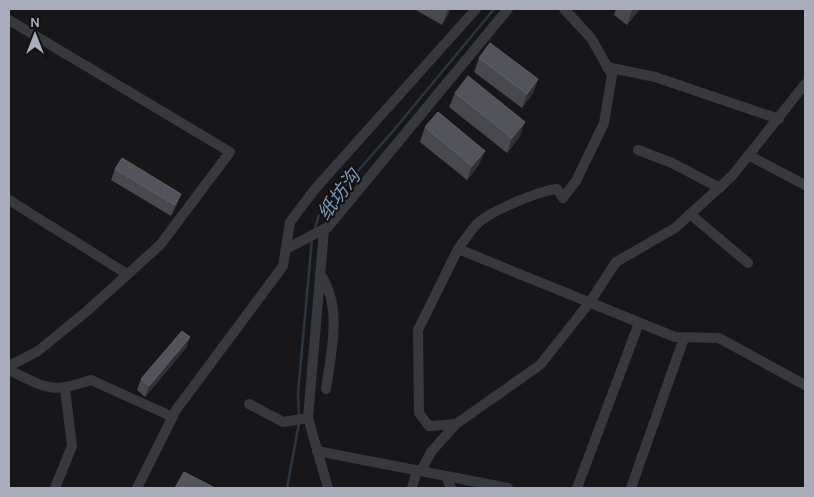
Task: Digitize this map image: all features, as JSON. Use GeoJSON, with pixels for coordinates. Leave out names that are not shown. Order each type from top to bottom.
{"type":"FeatureCollection","features":[{"type":"Feature","properties":{"kind":"street"},"geometry":{"type":"LineString","coordinates":[[137,488],[173,418],[283,266],[290,222],[315,189],[476,9]]}},
{"type":"Feature","properties":{"kind":"street"},"geometry":{"type":"LineString","coordinates":[[286,248],[321,232],[508,9]]}},
{"type":"Feature","properties":{"kind":"street"},"geometry":{"type":"LineString","coordinates":[[456,424],[429,426],[419,414],[418,330],[458,249],[478,223],[542,190],[557,189],[563,198],[576,182],[604,123],[612,76],[591,38],[564,9]]}},
{"type":"Feature","properties":{"kind":"street"},"geometry":{"type":"LineString","coordinates":[[9,20],[230,152],[160,245],[87,312],[38,351],[9,366]]}},
{"type":"Feature","properties":{"kind":"street"},"geometry":{"type":"LineString","coordinates":[[607,67],[655,77],[779,119]]}},
{"type":"Feature","properties":{"kind":"street"},"geometry":{"type":"LineString","coordinates":[[412,488],[419,471],[431,452],[456,424],[540,365],[590,302],[616,262],[675,228],[720,188],[779,119],[805,84]]}},
{"type":"Feature","properties":{"kind":"street"},"geometry":{"type":"LineString","coordinates":[[638,150],[672,163],[720,188]]}},
{"type":"Feature","properties":{"kind":"street"},"geometry":{"type":"LineString","coordinates":[[748,155],[805,185]]}},
{"type":"Feature","properties":{"kind":"street"},"geometry":{"type":"LineString","coordinates":[[9,200],[127,274]]}},
{"type":"Feature","properties":{"kind":"street"},"geometry":{"type":"LineString","coordinates":[[690,214],[748,263]]}},
{"type":"Feature","properties":{"kind":"street"},"geometry":{"type":"LineString","coordinates":[[321,232],[320,274],[301,419],[317,451],[328,488]]}},
{"type":"Feature","properties":{"kind":"street"},"geometry":{"type":"LineString","coordinates":[[458,249],[675,337],[710,336],[719,338],[805,385]]}},
{"type":"Feature","properties":{"kind":"street"},"geometry":{"type":"LineString","coordinates":[[320,274],[327,284],[332,306],[334,335],[326,389]]}},
{"type":"Feature","properties":{"kind":"street"},"geometry":{"type":"LineString","coordinates":[[577,488],[639,322]]}},
{"type":"Feature","properties":{"kind":"street"},"geometry":{"type":"LineString","coordinates":[[631,488],[684,338]]}},
{"type":"Feature","properties":{"kind":"street"},"geometry":{"type":"LineString","coordinates":[[9,370],[45,388],[65,389],[91,380],[173,418]]}},
{"type":"Feature","properties":{"kind":"street"},"geometry":{"type":"LineString","coordinates":[[55,488],[72,446],[65,389]]}},
{"type":"Feature","properties":{"kind":"street"},"geometry":{"type":"LineString","coordinates":[[249,404],[283,422],[301,419]]}},
{"type":"Feature","properties":{"kind":"street"},"geometry":{"type":"LineString","coordinates":[[317,451],[508,488]]}},
{"type":"Feature","properties":{"kind":"street"},"geometry":{"type":"LineString","coordinates":[[446,476],[451,488]]}},
{"type":"Feature","properties":{"kind":"building"},"geometry":{"type":"Polygon","coordinates":[[[490,43],[538,79],[527,94],[479,58],[490,43]]]}},
{"type":"Feature","properties":{"kind":"building"},"geometry":{"type":"Polygon","coordinates":[[[468,76],[525,122],[512,138],[455,93],[468,76]]]}},
{"type":"Feature","properties":{"kind":"building"},"geometry":{"type":"Polygon","coordinates":[[[438,112],[485,151],[472,166],[425,127],[438,112]]]}},
{"type":"Feature","properties":{"kind":"building"},"geometry":{"type":"Polygon","coordinates":[[[122,158],[181,194],[175,205],[115,169],[122,158]]]}},
{"type":"Feature","properties":{"kind":"building"},"geometry":{"type":"Polygon","coordinates":[[[182,331],[190,337],[149,386],[141,379],[182,331]]]}},
{"type":"Feature","properties":{"kind":"building"},"geometry":{"type":"Polygon","coordinates":[[[184,472],[215,488],[175,488],[184,472]]]}},
{"type":"Feature","properties":{"kind":"waterway","name":"纸坊沟"},"geometry":{"type":"LineString","coordinates":[[314,231],[319,215],[393,131],[494,9]]}},
{"type":"Feature","properties":{"kind":"waterway","name":"纸坊沟"},"geometry":{"type":"LineString","coordinates":[[299,418],[298,393],[312,239]]}},
{"type":"Feature","properties":{"kind":"waterway","name":"纸坊沟"},"geometry":{"type":"LineString","coordinates":[[287,488],[299,423]]}}]}
